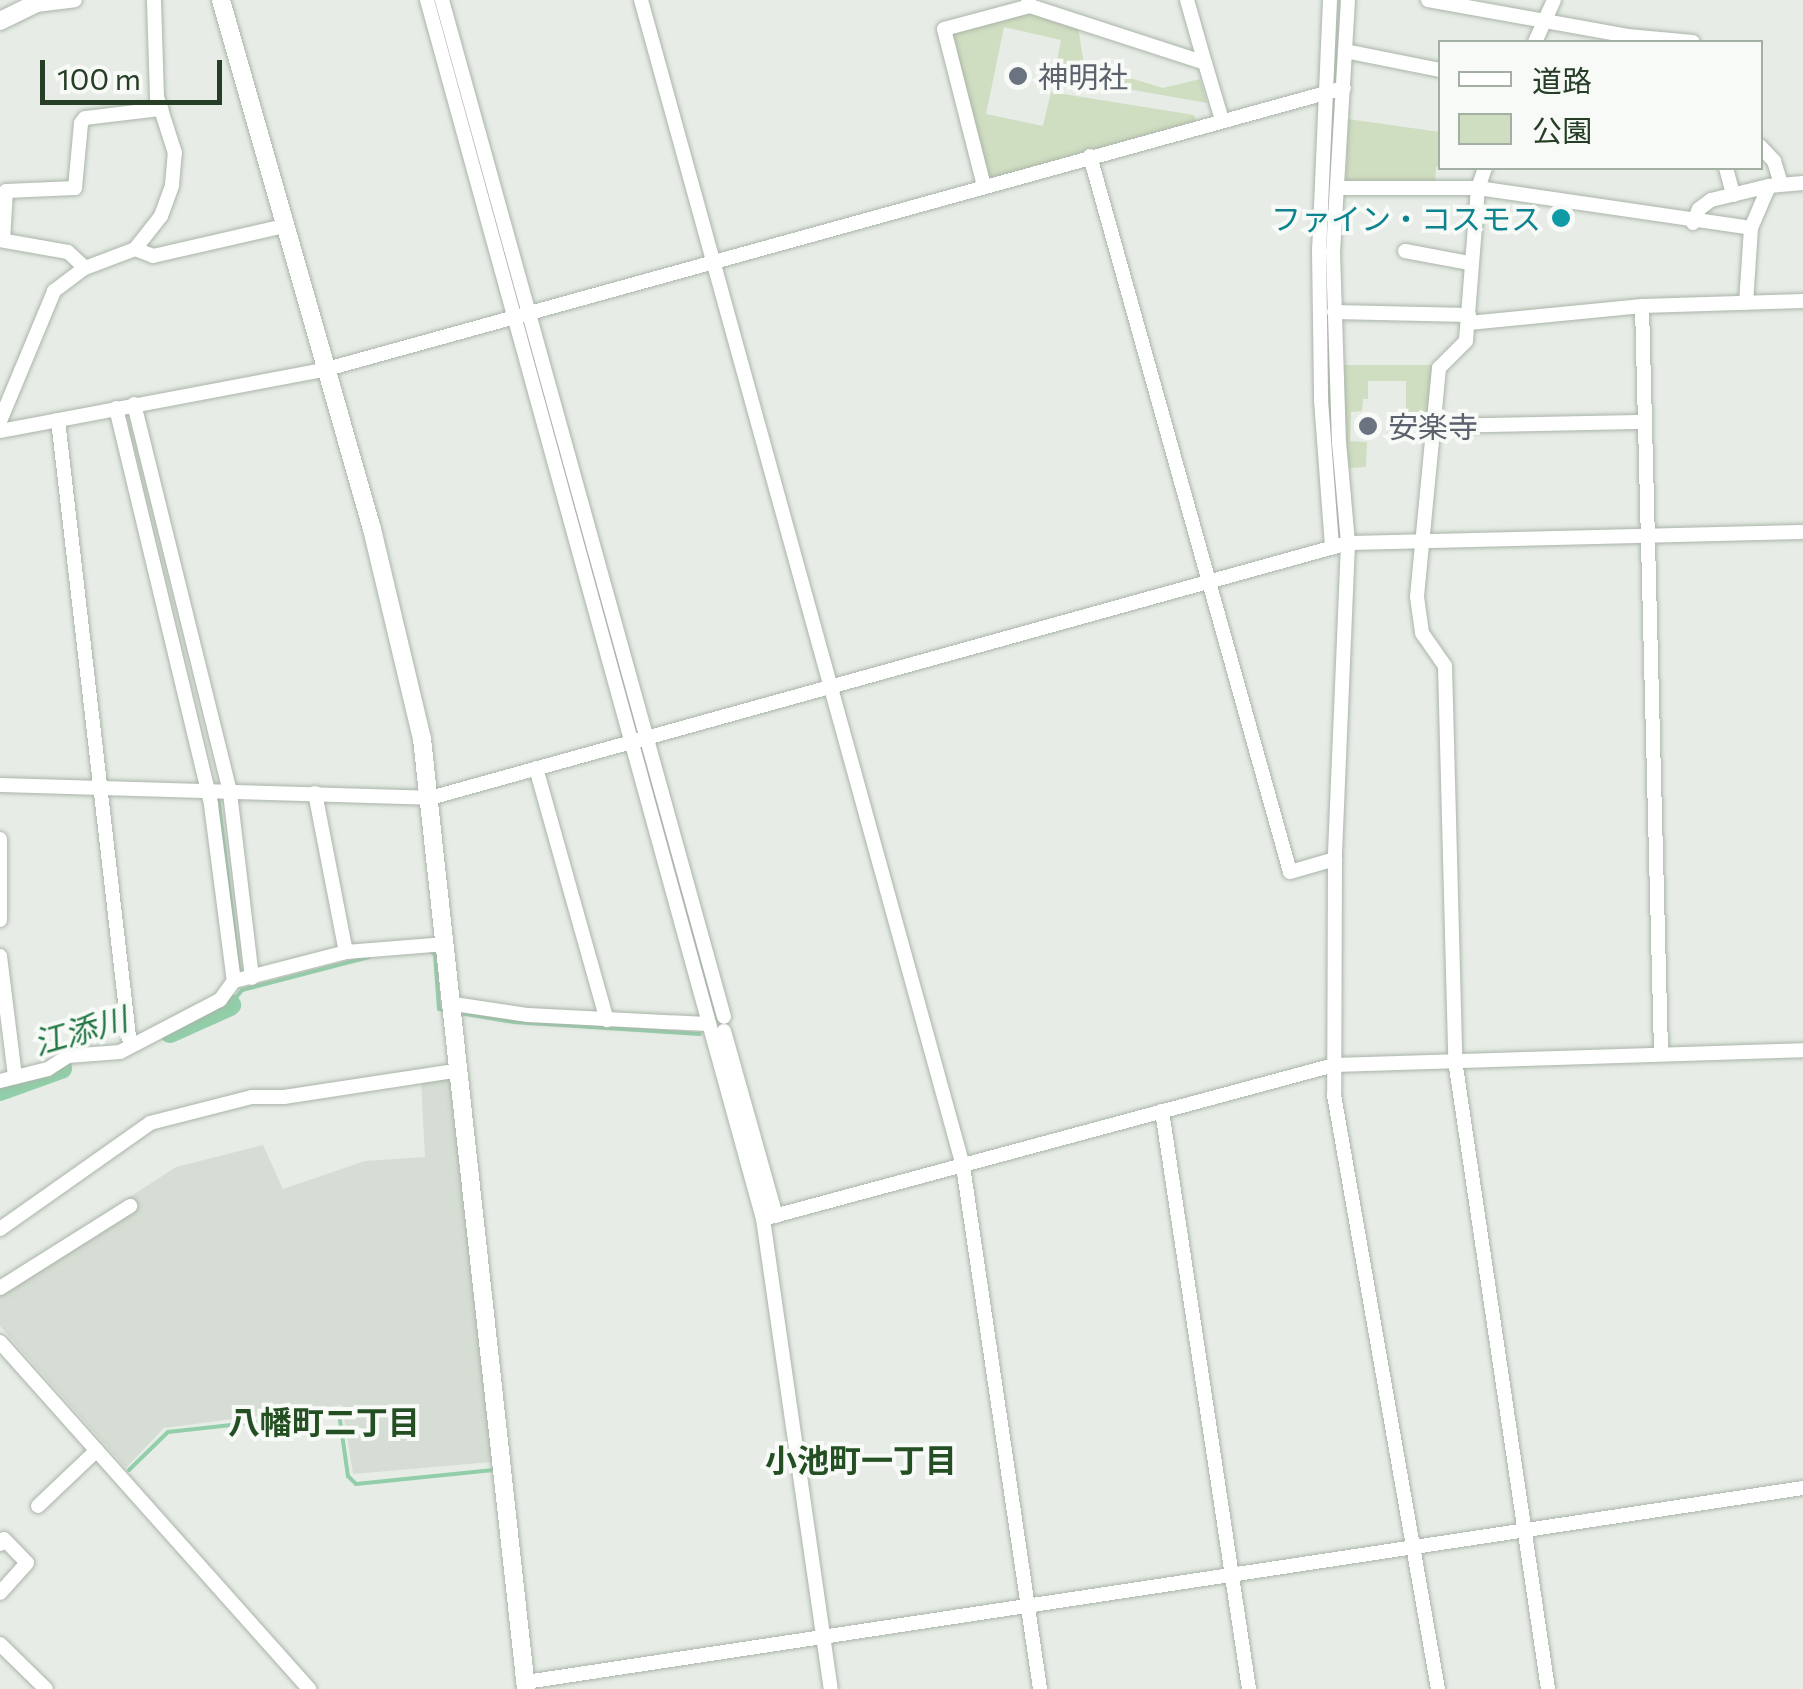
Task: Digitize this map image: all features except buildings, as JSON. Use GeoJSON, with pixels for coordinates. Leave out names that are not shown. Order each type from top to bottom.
{"type":"FeatureCollection","features":[{"type":"Feature","properties":{"kind":"street"},"geometry":{"type":"LineString","coordinates":[[0,20],[38,3],[74,0]]}},
{"type":"Feature","properties":{"kind":"street"},"geometry":{"type":"LineString","coordinates":[[0,421],[54,292],[85,268],[135,249],[161,216],[172,185],[175,153],[161,109],[154,0]]}},
{"type":"Feature","properties":{"kind":"street"},"geometry":{"type":"LineString","coordinates":[[220,0],[409,674],[430,798],[526,1685],[825,1633],[1803,1488]]}},
{"type":"Feature","properties":{"kind":"street"},"geometry":{"type":"LineString","coordinates":[[427,0],[522,315]]}},
{"type":"Feature","properties":{"kind":"street"},"geometry":{"type":"LineString","coordinates":[[442,0],[522,315],[770,1218],[831,1689]]}},
{"type":"Feature","properties":{"kind":"street"},"geometry":{"type":"LineString","coordinates":[[640,0],[963,1166],[1040,1689]]}},
{"type":"Feature","properties":{"kind":"street"},"geometry":{"type":"LineString","coordinates":[[1188,0],[1222,120]]}},
{"type":"Feature","properties":{"kind":"street"},"geometry":{"type":"LineString","coordinates":[[1330,0],[1319,313],[1332,548]]}},
{"type":"Feature","properties":{"kind":"street"},"geometry":{"type":"LineString","coordinates":[[1348,0],[1334,312],[1348,544],[1335,859],[1334,1095],[1438,1689]]}},
{"type":"Feature","properties":{"kind":"street"},"geometry":{"type":"LineString","coordinates":[[1428,0],[1546,18],[1628,36],[1672,40]]}},
{"type":"Feature","properties":{"kind":"street"},"geometry":{"type":"LineString","coordinates":[[1536,40],[1554,0]]}},
{"type":"Feature","properties":{"kind":"street"},"geometry":{"type":"LineString","coordinates":[[984,186],[944,29],[1029,3],[1206,63]]}},
{"type":"Feature","properties":{"kind":"street"},"geometry":{"type":"LineString","coordinates":[[1345,51],[1438,70]]}},
{"type":"Feature","properties":{"kind":"street"},"geometry":{"type":"LineString","coordinates":[[0,431],[326,369],[1344,88]]}},
{"type":"Feature","properties":{"kind":"street"},"geometry":{"type":"LineString","coordinates":[[85,268],[68,252],[1,240],[6,191],[74,188],[81,123],[86,118],[161,109]]}},
{"type":"Feature","properties":{"kind":"street"},"geometry":{"type":"LineString","coordinates":[[1746,303],[1751,228],[1775,185],[1774,161],[1763,149]]}},
{"type":"Feature","properties":{"kind":"street"},"geometry":{"type":"LineString","coordinates":[[1090,156],[1290,872],[1335,859]]}},
{"type":"Feature","properties":{"kind":"street"},"geometry":{"type":"LineString","coordinates":[[1484,170],[1478,188],[1466,341],[1439,368],[1417,598],[1422,633],[1446,666],[1455,1060],[1548,1689]]}},
{"type":"Feature","properties":{"kind":"street"},"geometry":{"type":"LineString","coordinates":[[1727,170],[1733,195]]}},
{"type":"Feature","properties":{"kind":"street"},"geometry":{"type":"LineString","coordinates":[[1693,223],[1699,209],[1711,200],[1775,185],[1803,183]]}},
{"type":"Feature","properties":{"kind":"street"},"geometry":{"type":"LineString","coordinates":[[1338,188],[1478,188],[1693,223],[1751,228]]}},
{"type":"Feature","properties":{"kind":"street"},"geometry":{"type":"LineString","coordinates":[[135,249],[153,256],[284,226]]}},
{"type":"Feature","properties":{"kind":"street"},"geometry":{"type":"LineString","coordinates":[[1405,251],[1470,264]]}},
{"type":"Feature","properties":{"kind":"street"},"geometry":{"type":"LineString","coordinates":[[1334,312],[1469,319],[1642,306],[1803,301]]}},
{"type":"Feature","properties":{"kind":"street"},"geometry":{"type":"LineString","coordinates":[[1642,306],[1661,1052]]}},
{"type":"Feature","properties":{"kind":"street"},"geometry":{"type":"LineString","coordinates":[[134,404],[227,792],[252,978]]}},
{"type":"Feature","properties":{"kind":"street"},"geometry":{"type":"LineString","coordinates":[[116,408],[207,791],[234,981]]}},
{"type":"Feature","properties":{"kind":"street"},"geometry":{"type":"LineString","coordinates":[[58,420],[130,1045]]}},
{"type":"Feature","properties":{"kind":"street"},"geometry":{"type":"LineString","coordinates":[[1434,426],[1642,422]]}},
{"type":"Feature","properties":{"kind":"street"},"geometry":{"type":"LineString","coordinates":[[0,786],[430,798],[1348,544],[1803,532]]}},
{"type":"Feature","properties":{"kind":"street"},"geometry":{"type":"LineString","coordinates":[[536,768],[606,1020]]}},
{"type":"Feature","properties":{"kind":"street"},"geometry":{"type":"LineString","coordinates":[[314,793],[346,952]]}},
{"type":"Feature","properties":{"kind":"street"},"geometry":{"type":"LineString","coordinates":[[0,839],[0,920]]}},
{"type":"Feature","properties":{"kind":"street"},"geometry":{"type":"LineString","coordinates":[[0,956],[7,1079],[48,1069],[68,1056],[120,1052],[220,1000],[234,981],[346,952],[446,944]]}},
{"type":"Feature","properties":{"kind":"street"},"geometry":{"type":"LineString","coordinates":[[454,1010],[606,1020],[716,1022]]}},
{"type":"Feature","properties":{"kind":"street"},"geometry":{"type":"LineString","coordinates":[[770,1218],[1334,1064],[1803,1050]]}},
{"type":"Feature","properties":{"kind":"street"},"geometry":{"type":"LineString","coordinates":[[0,1229],[150,1124],[252,1097],[284,1097],[460,1070]]}},
{"type":"Feature","properties":{"kind":"street"},"geometry":{"type":"LineString","coordinates":[[1162,1111],[1249,1689]]}},
{"type":"Feature","properties":{"kind":"street"},"geometry":{"type":"LineString","coordinates":[[0,1288],[130,1206]]}},
{"type":"Feature","properties":{"kind":"street"},"geometry":{"type":"LineString","coordinates":[[0,1342],[309,1689]]}},
{"type":"Feature","properties":{"kind":"street"},"geometry":{"type":"LineString","coordinates":[[38,1506],[97,1450]]}},
{"type":"Feature","properties":{"kind":"street"},"geometry":{"type":"LineString","coordinates":[[0,1544],[4,1540],[26,1562],[0,1593]]}},
{"type":"Feature","properties":{"kind":"street"},"geometry":{"type":"LineString","coordinates":[[0,1644],[46,1689]]}},
{"type":"Feature","properties":{"kind":"shaded area"},"geometry":{"type":"Polygon","coordinates":[[[451,1076],[492,1462],[353,1474],[342,1405],[164,1428],[126,1468],[0,1326],[0,1281],[176,1167],[263,1145],[283,1189],[365,1161],[425,1157],[421,1081],[451,1076]]]}},
{"type":"Feature","properties":{"kind":"green space"},"geometry":{"type":"Polygon","coordinates":[[[1029,11],[1078,27],[1084,64],[1163,88],[1200,79],[1207,103],[1054,76],[1061,40],[1004,27],[986,114],[1043,126],[1051,92],[1194,115],[1196,121],[989,179],[950,33],[1029,11]]]}},
{"type":"Feature","properties":{"kind":"green space"},"geometry":{"type":"Polygon","coordinates":[[[1348,119],[1438,132],[1435,182],[1346,182],[1348,119]]]}},
{"type":"Feature","properties":{"kind":"green space"},"geometry":{"type":"Polygon","coordinates":[[[1340,365],[1433,365],[1427,419],[1406,419],[1406,381],[1368,381],[1368,399],[1363,399],[1362,411],[1351,412],[1350,441],[1367,442],[1366,467],[1349,468],[1340,365]]]}},
{"type":"Feature","properties":{"kind":"waterway"},"geometry":{"type":"LineString","coordinates":[[599,593],[634,718]]}},
{"type":"Feature","properties":{"kind":"waterway"},"geometry":{"type":"LineString","coordinates":[[218,797],[239,970]]}},
{"type":"Feature","properties":{"kind":"waterway"},"geometry":{"type":"LineString","coordinates":[[428,950],[435,954],[439,1009],[446,1010]]}},
{"type":"Feature","properties":{"kind":"waterway"},"geometry":{"type":"LineString","coordinates":[[230,1005],[242,990],[369,957]]}},
{"type":"Feature","properties":{"kind":"waterway","name":"江添川"},"geometry":{"type":"LineString","coordinates":[[170,1032],[230,1005]]}},
{"type":"Feature","properties":{"kind":"waterway"},"geometry":{"type":"LineString","coordinates":[[460,1013],[514,1022],[700,1034]]}},
{"type":"Feature","properties":{"kind":"waterway","name":"江添川"},"geometry":{"type":"LineString","coordinates":[[0,1090],[61,1068]]}},
{"type":"Feature","properties":{"kind":"waterway"},"geometry":{"type":"LineString","coordinates":[[129,1470],[168,1432],[339,1413],[348,1476],[356,1484],[493,1470]]}},
{"type":"Feature","properties":{"kind":"place","name":"神明社"},"geometry":{"type":"Point","coordinates":[1018,76]}},
{"type":"Feature","properties":{"kind":"place","name":"ファイン・コスモス"},"geometry":{"type":"Point","coordinates":[1561,218]}},
{"type":"Feature","properties":{"kind":"place","name":"安楽寺"},"geometry":{"type":"Point","coordinates":[1368,426]}},
{"type":"Feature","properties":{"kind":"district","name":"八幡町二丁目"},"geometry":{"type":"Point","coordinates":[324,1421]}},
{"type":"Feature","properties":{"kind":"district","name":"小池町一丁目"},"geometry":{"type":"Point","coordinates":[861,1459]}}]}
